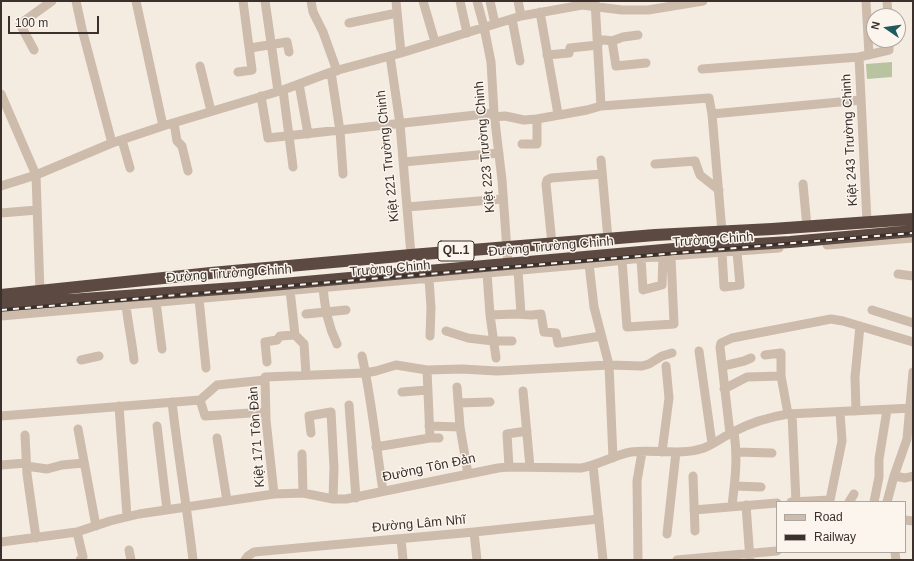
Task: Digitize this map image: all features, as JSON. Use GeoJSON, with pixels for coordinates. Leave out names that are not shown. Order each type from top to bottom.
{"type":"FeatureCollection","features":[{"type":"Feature","properties":{"kind":"highway","name":"Đường Trường Chinh"},"geometry":{"type":"LineString","coordinates":[[1,296],[233,271],[411,254],[665,235],[913,219]]}},
{"type":"Feature","properties":{"kind":"highway"},"geometry":{"type":"LineString","coordinates":[[789,228],[790,242]]}},
{"type":"Feature","properties":{"kind":"highway","name":"Đường Trường Chinh"},"geometry":{"type":"LineString","coordinates":[[1,305],[513,268],[667,255],[913,231]]}},
{"type":"Feature","properties":{"kind":"highway"},"geometry":{"type":"LineString","coordinates":[[665,235],[667,255]]}},
{"type":"Feature","properties":{"kind":"highway"},"geometry":{"type":"LineString","coordinates":[[233,271],[235,288]]}},
{"type":"Feature","properties":{"kind":"street"},"geometry":{"type":"LineString","coordinates":[[34,50],[20,24],[52,1]]}},
{"type":"Feature","properties":{"kind":"street"},"geometry":{"type":"LineString","coordinates":[[76,1],[112,143]]}},
{"type":"Feature","properties":{"kind":"street"},"geometry":{"type":"LineString","coordinates":[[136,1],[163,126]]}},
{"type":"Feature","properties":{"kind":"street"},"geometry":{"type":"LineString","coordinates":[[238,72],[252,70],[243,1]]}},
{"type":"Feature","properties":{"kind":"street"},"geometry":{"type":"LineString","coordinates":[[265,1],[289,136],[293,167]]}},
{"type":"Feature","properties":{"kind":"street"},"geometry":{"type":"LineString","coordinates":[[310,1],[313,12],[323,32],[334,72],[343,174]]}},
{"type":"Feature","properties":{"kind":"street"},"geometry":{"type":"LineString","coordinates":[[396,1],[401,53]]}},
{"type":"Feature","properties":{"kind":"street"},"geometry":{"type":"LineString","coordinates":[[423,1],[435,42]]}},
{"type":"Feature","properties":{"kind":"street"},"geometry":{"type":"LineString","coordinates":[[460,1],[467,33]]}},
{"type":"Feature","properties":{"kind":"street","name":"Kiệt 223 Trường Chinh"},"geometry":{"type":"LineString","coordinates":[[477,1],[491,62],[494,115],[504,199],[506,247],[513,268]]}},
{"type":"Feature","properties":{"kind":"street"},"geometry":{"type":"LineString","coordinates":[[490,1],[495,24]]}},
{"type":"Feature","properties":{"kind":"street"},"geometry":{"type":"LineString","coordinates":[[518,1],[517,17],[520,61]]}},
{"type":"Feature","properties":{"kind":"street"},"geometry":{"type":"LineString","coordinates":[[1,186],[36,175],[112,143],[163,126],[334,72],[517,17],[566,4],[595,4],[622,10],[648,10],[675,4],[703,1]]}},
{"type":"Feature","properties":{"kind":"street"},"geometry":{"type":"LineString","coordinates":[[866,1],[869,54]]}},
{"type":"Feature","properties":{"kind":"street"},"geometry":{"type":"LineString","coordinates":[[595,4],[600,106]]}},
{"type":"Feature","properties":{"kind":"street"},"geometry":{"type":"LineString","coordinates":[[540,12],[558,114]]}},
{"type":"Feature","properties":{"kind":"street"},"geometry":{"type":"LineString","coordinates":[[349,23],[397,13]]}},
{"type":"Feature","properties":{"kind":"street"},"geometry":{"type":"LineString","coordinates":[[547,55],[569,53],[570,48],[638,35]]}},
{"type":"Feature","properties":{"kind":"street"},"geometry":{"type":"LineString","coordinates":[[612,41],[616,66],[646,63]]}},
{"type":"Feature","properties":{"kind":"street"},"geometry":{"type":"LineString","coordinates":[[250,48],[287,42],[289,52]]}},
{"type":"Feature","properties":{"kind":"street","name":"Kiệt 243 Trường Chinh"},"geometry":{"type":"LineString","coordinates":[[702,69],[859,57],[889,50],[889,48]]}},
{"type":"Feature","properties":{"kind":"street","name":"Kiệt 221 Trường Chinh"},"geometry":{"type":"LineString","coordinates":[[390,56],[400,124],[411,254]]}},
{"type":"Feature","properties":{"kind":"street","name":"Kiệt 243 Trường Chinh"},"geometry":{"type":"LineString","coordinates":[[859,57],[868,222]]}},
{"type":"Feature","properties":{"kind":"street"},"geometry":{"type":"LineString","coordinates":[[200,66],[211,111]]}},
{"type":"Feature","properties":{"kind":"street"},"geometry":{"type":"LineString","coordinates":[[299,84],[308,134]]}},
{"type":"Feature","properties":{"kind":"street"},"geometry":{"type":"LineString","coordinates":[[1,94],[36,175],[40,292]]}},
{"type":"Feature","properties":{"kind":"street"},"geometry":{"type":"LineString","coordinates":[[261,96],[268,138],[494,115],[524,120],[537,119],[600,106],[705,97],[710,99],[712,114],[722,232]]}},
{"type":"Feature","properties":{"kind":"street"},"geometry":{"type":"LineString","coordinates":[[712,114],[861,100]]}},
{"type":"Feature","properties":{"kind":"street"},"geometry":{"type":"LineString","coordinates":[[522,144],[537,144],[537,119]]}},
{"type":"Feature","properties":{"kind":"street"},"geometry":{"type":"LineString","coordinates":[[174,123],[177,141],[182,146],[188,171]]}},
{"type":"Feature","properties":{"kind":"street"},"geometry":{"type":"LineString","coordinates":[[122,140],[130,168]]}},
{"type":"Feature","properties":{"kind":"street"},"geometry":{"type":"LineString","coordinates":[[404,162],[499,153]]}},
{"type":"Feature","properties":{"kind":"street"},"geometry":{"type":"LineString","coordinates":[[601,160],[608,239]]}},
{"type":"Feature","properties":{"kind":"street"},"geometry":{"type":"LineString","coordinates":[[656,164],[694,160],[700,175],[718,190]]}},
{"type":"Feature","properties":{"kind":"street"},"geometry":{"type":"LineString","coordinates":[[552,244],[546,184],[547,180],[551,178],[602,174]]}},
{"type":"Feature","properties":{"kind":"street"},"geometry":{"type":"LineString","coordinates":[[803,184],[807,227]]}},
{"type":"Feature","properties":{"kind":"street"},"geometry":{"type":"LineString","coordinates":[[407,207],[504,199]]}},
{"type":"Feature","properties":{"kind":"street"},"geometry":{"type":"LineString","coordinates":[[1,213],[37,210]]}},
{"type":"Feature","properties":{"kind":"street","name":"Trường Chinh"},"geometry":{"type":"LineString","coordinates":[[1,316],[487,273],[513,268],[589,264],[667,255],[737,252],[913,238]]}},
{"type":"Feature","properties":{"kind":"street"},"geometry":{"type":"LineString","coordinates":[[722,253],[724,287],[740,285],[737,252]]}},
{"type":"Feature","properties":{"kind":"street"},"geometry":{"type":"LineString","coordinates":[[641,258],[644,290],[662,285],[667,255]]}},
{"type":"Feature","properties":{"kind":"street"},"geometry":{"type":"LineString","coordinates":[[622,260],[627,328],[674,324],[667,255]]}},
{"type":"Feature","properties":{"kind":"street"},"geometry":{"type":"LineString","coordinates":[[589,264],[594,307],[609,365],[613,458]]}},
{"type":"Feature","properties":{"kind":"street","name":"Đường Trường Chinh"},"geometry":{"type":"LineString","coordinates":[[513,268],[521,314]]}},
{"type":"Feature","properties":{"kind":"street","name":"Đường Trường Chinh"},"geometry":{"type":"LineString","coordinates":[[487,273],[490,315],[496,358]]}},
{"type":"Feature","properties":{"kind":"street"},"geometry":{"type":"LineString","coordinates":[[898,274],[913,276]]}},
{"type":"Feature","properties":{"kind":"street"},"geometry":{"type":"LineString","coordinates":[[429,278],[431,308],[430,336]]}},
{"type":"Feature","properties":{"kind":"street"},"geometry":{"type":"LineString","coordinates":[[323,287],[326,312],[337,344]]}},
{"type":"Feature","properties":{"kind":"street"},"geometry":{"type":"LineString","coordinates":[[290,290],[295,335],[304,344],[309,374]]}},
{"type":"Feature","properties":{"kind":"street"},"geometry":{"type":"LineString","coordinates":[[198,299],[206,368]]}},
{"type":"Feature","properties":{"kind":"street"},"geometry":{"type":"LineString","coordinates":[[156,302],[162,348]]}},
{"type":"Feature","properties":{"kind":"street"},"geometry":{"type":"LineString","coordinates":[[126,305],[128,330],[131,336],[134,360]]}},
{"type":"Feature","properties":{"kind":"street"},"geometry":{"type":"LineString","coordinates":[[306,314],[346,310]]}},
{"type":"Feature","properties":{"kind":"street"},"geometry":{"type":"LineString","coordinates":[[872,310],[913,323]]}},
{"type":"Feature","properties":{"kind":"street"},"geometry":{"type":"LineString","coordinates":[[490,315],[541,314],[544,332],[556,333],[558,342],[601,336]]}},
{"type":"Feature","properties":{"kind":"street"},"geometry":{"type":"LineString","coordinates":[[732,506],[737,452],[724,389],[721,343],[732,338],[828,319],[843,321],[913,342]]}},
{"type":"Feature","properties":{"kind":"street"},"geometry":{"type":"LineString","coordinates":[[856,411],[855,377],[860,326]]}},
{"type":"Feature","properties":{"kind":"street"},"geometry":{"type":"LineString","coordinates":[[446,331],[468,338],[493,341],[512,341]]}},
{"type":"Feature","properties":{"kind":"street"},"geometry":{"type":"LineString","coordinates":[[267,362],[265,342],[277,340],[280,336],[295,335]]}},
{"type":"Feature","properties":{"kind":"street"},"geometry":{"type":"LineString","coordinates":[[699,351],[712,444]]}},
{"type":"Feature","properties":{"kind":"street","name":"Kiệt 171 Tôn Đản"},"geometry":{"type":"LineString","coordinates":[[274,494],[266,412],[265,377],[309,374],[365,373],[396,365],[427,370],[462,369],[497,371],[609,365],[646,366],[662,356],[672,353]]}},
{"type":"Feature","properties":{"kind":"street"},"geometry":{"type":"LineString","coordinates":[[765,355],[781,353],[781,376],[790,414],[796,501]]}},
{"type":"Feature","properties":{"kind":"street"},"geometry":{"type":"LineString","coordinates":[[81,360],[100,356]]}},
{"type":"Feature","properties":{"kind":"street"},"geometry":{"type":"LineString","coordinates":[[362,356],[369,391],[376,447],[384,491]]}},
{"type":"Feature","properties":{"kind":"street"},"geometry":{"type":"LineString","coordinates":[[723,366],[751,358]]}},
{"type":"Feature","properties":{"kind":"street"},"geometry":{"type":"LineString","coordinates":[[662,452],[669,398],[666,366]]}},
{"type":"Feature","properties":{"kind":"street"},"geometry":{"type":"LineString","coordinates":[[376,447],[434,438],[429,426],[427,370]]}},
{"type":"Feature","properties":{"kind":"street"},"geometry":{"type":"LineString","coordinates":[[888,501],[894,476],[911,433],[913,372]]}},
{"type":"Feature","properties":{"kind":"street"},"geometry":{"type":"LineString","coordinates":[[724,389],[747,377],[781,376]]}},
{"type":"Feature","properties":{"kind":"street"},"geometry":{"type":"LineString","coordinates":[[1,416],[200,400],[217,385],[265,380]]}},
{"type":"Feature","properties":{"kind":"street"},"geometry":{"type":"LineString","coordinates":[[457,387],[460,427],[468,474]]}},
{"type":"Feature","properties":{"kind":"street"},"geometry":{"type":"LineString","coordinates":[[402,392],[428,390]]}},
{"type":"Feature","properties":{"kind":"street"},"geometry":{"type":"LineString","coordinates":[[523,391],[530,466]]}},
{"type":"Feature","properties":{"kind":"street"},"geometry":{"type":"LineString","coordinates":[[200,400],[205,416],[266,412]]}},
{"type":"Feature","properties":{"kind":"street"},"geometry":{"type":"LineString","coordinates":[[172,402],[193,560]]}},
{"type":"Feature","properties":{"kind":"street"},"geometry":{"type":"LineString","coordinates":[[458,403],[490,402]]}},
{"type":"Feature","properties":{"kind":"street"},"geometry":{"type":"LineString","coordinates":[[348,405],[356,498]]}},
{"type":"Feature","properties":{"kind":"street"},"geometry":{"type":"LineString","coordinates":[[119,406],[127,516]]}},
{"type":"Feature","properties":{"kind":"street","name":"Đường Tôn Đản"},"geometry":{"type":"LineString","coordinates":[[1,542],[77,532],[127,516],[274,494],[303,493],[333,499],[356,498],[509,466],[572,468],[593,465],[628,453],[695,450],[712,444],[757,422],[790,414],[911,408]]}},
{"type":"Feature","properties":{"kind":"street"},"geometry":{"type":"LineString","coordinates":[[874,501],[879,477],[879,459],[887,410]]}},
{"type":"Feature","properties":{"kind":"street"},"geometry":{"type":"LineString","coordinates":[[311,433],[309,416],[331,412],[334,468],[333,499]]}},
{"type":"Feature","properties":{"kind":"street"},"geometry":{"type":"LineString","coordinates":[[813,501],[830,500],[842,441],[840,412]]}},
{"type":"Feature","properties":{"kind":"street"},"geometry":{"type":"LineString","coordinates":[[157,426],[166,510]]}},
{"type":"Feature","properties":{"kind":"street"},"geometry":{"type":"LineString","coordinates":[[429,426],[460,427]]}},
{"type":"Feature","properties":{"kind":"street"},"geometry":{"type":"LineString","coordinates":[[78,428],[96,526]]}},
{"type":"Feature","properties":{"kind":"street"},"geometry":{"type":"LineString","coordinates":[[509,466],[507,434],[527,432]]}},
{"type":"Feature","properties":{"kind":"street"},"geometry":{"type":"LineString","coordinates":[[25,435],[26,464],[36,538]]}},
{"type":"Feature","properties":{"kind":"street"},"geometry":{"type":"LineString","coordinates":[[217,438],[227,501]]}},
{"type":"Feature","properties":{"kind":"street"},"geometry":{"type":"LineString","coordinates":[[638,560],[637,481],[642,452]]}},
{"type":"Feature","properties":{"kind":"street"},"geometry":{"type":"LineString","coordinates":[[667,534],[676,452]]}},
{"type":"Feature","properties":{"kind":"street"},"geometry":{"type":"LineString","coordinates":[[737,452],[772,453]]}},
{"type":"Feature","properties":{"kind":"street"},"geometry":{"type":"LineString","coordinates":[[302,454],[303,493]]}},
{"type":"Feature","properties":{"kind":"street"},"geometry":{"type":"LineString","coordinates":[[1,465],[26,464],[47,469],[62,465],[84,463]]}},
{"type":"Feature","properties":{"kind":"street"},"geometry":{"type":"LineString","coordinates":[[593,465],[603,560]]}},
{"type":"Feature","properties":{"kind":"street"},"geometry":{"type":"LineString","coordinates":[[693,476],[695,531]]}},
{"type":"Feature","properties":{"kind":"street"},"geometry":{"type":"LineString","coordinates":[[894,476],[905,478],[913,476]]}},
{"type":"Feature","properties":{"kind":"street"},"geometry":{"type":"LineString","coordinates":[[735,486],[761,487]]}},
{"type":"Feature","properties":{"kind":"street"},"geometry":{"type":"LineString","coordinates":[[694,510],[776,503]]}},
{"type":"Feature","properties":{"kind":"street"},"geometry":{"type":"LineString","coordinates":[[746,505],[750,557]]}},
{"type":"Feature","properties":{"kind":"street","name":"Đường Lâm Nhĩ"},"geometry":{"type":"LineString","coordinates":[[245,560],[254,552],[599,519]]}},
{"type":"Feature","properties":{"kind":"street"},"geometry":{"type":"LineString","coordinates":[[77,532],[83,557],[80,560]]}},
{"type":"Feature","properties":{"kind":"street"},"geometry":{"type":"LineString","coordinates":[[474,532],[477,560]]}},
{"type":"Feature","properties":{"kind":"street"},"geometry":{"type":"LineString","coordinates":[[400,539],[402,560]]}},
{"type":"Feature","properties":{"kind":"street"},"geometry":{"type":"LineString","coordinates":[[129,550],[131,560]]}},
{"type":"Feature","properties":{"kind":"street"},"geometry":{"type":"LineString","coordinates":[[677,560],[750,557],[776,552]]}},
{"type":"Feature","properties":{"kind":"green space"},"geometry":{"type":"Polygon","coordinates":[[[892,62],[892,77],[867,79],[866,64],[892,62]]]}},
{"type":"Feature","properties":{"kind":"railway"},"geometry":{"type":"LineString","coordinates":[[1,310],[913,233]]}}]}
